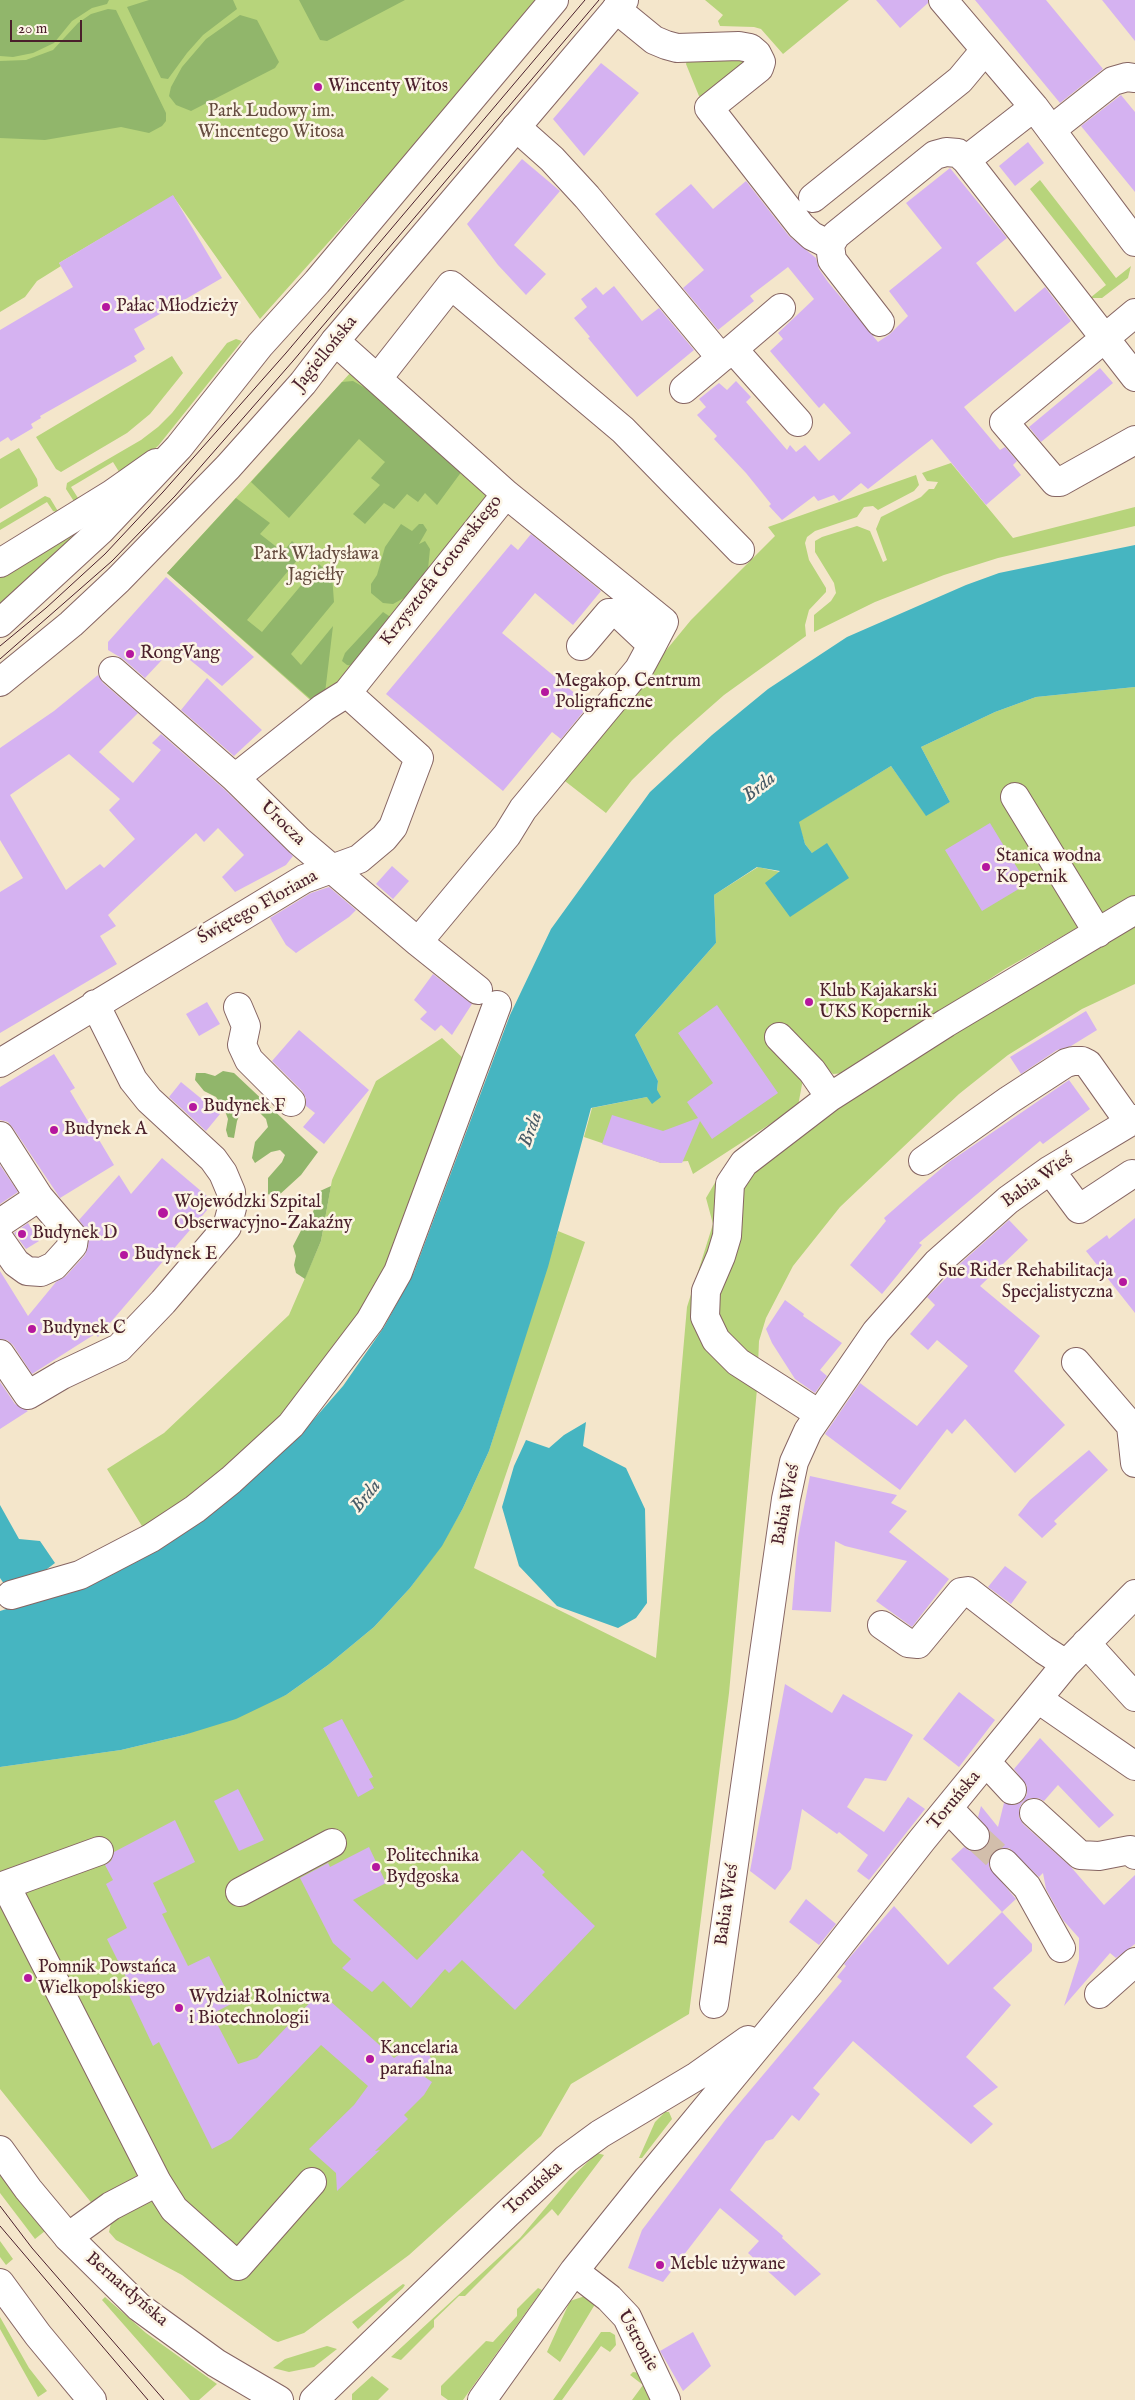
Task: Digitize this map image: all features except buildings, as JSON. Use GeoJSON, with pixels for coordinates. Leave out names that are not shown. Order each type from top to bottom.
{"type":"FeatureCollection","features":[{"type":"Feature","properties":{"kind":"street"},"geometry":{"type":"LineString","coordinates":[[0,622],[101,530],[179,447],[260,345],[316,282],[554,0]]}},
{"type":"Feature","properties":{"kind":"street"},"geometry":{"type":"LineString","coordinates":[[943,0],[1034,107],[1135,242]]}},
{"type":"Feature","properties":{"kind":"street"},"geometry":{"type":"LineString","coordinates":[[620,4],[654,40],[666,45],[677,48],[740,46],[750,48],[757,54],[761,62],[759,68],[709,108],[801,226],[812,236],[830,246]]}},
{"type":"Feature","properties":{"kind":"street","name":"Jagiellońska"},"geometry":{"type":"LineString","coordinates":[[0,682],[71,624],[170,530],[297,390],[335,342],[620,4]]}},
{"type":"Feature","properties":{"kind":"street"},"geometry":{"type":"LineString","coordinates":[[813,198],[960,80],[985,50]]}},
{"type":"Feature","properties":{"kind":"street"},"geometry":{"type":"LineString","coordinates":[[1051,130],[1113,81],[1127,77],[1135,78]]}},
{"type":"Feature","properties":{"kind":"street"},"geometry":{"type":"LineString","coordinates":[[966,160],[1034,107]]}},
{"type":"Feature","properties":{"kind":"street"},"geometry":{"type":"LineString","coordinates":[[516,127],[552,159],[727,353],[798,422]]}},
{"type":"Feature","properties":{"kind":"street"},"geometry":{"type":"LineString","coordinates":[[880,322],[832,260],[830,246],[836,235],[935,155],[946,152],[958,153],[966,160],[1135,378]]}},
{"type":"Feature","properties":{"kind":"street"},"geometry":{"type":"LineString","coordinates":[[378,378],[452,286],[623,430],[740,550]]}},
{"type":"Feature","properties":{"kind":"street"},"geometry":{"type":"LineString","coordinates":[[684,390],[781,308]]}},
{"type":"Feature","properties":{"kind":"street"},"geometry":{"type":"LineString","coordinates":[[1135,314],[1004,422],[1055,482],[1060,482],[1135,440]]}},
{"type":"Feature","properties":{"kind":"street","name":"Krzysztofa Gotowskiego"},"geometry":{"type":"LineString","coordinates":[[235,778],[323,708],[347,693],[506,494],[378,378],[335,342]]}},
{"type":"Feature","properties":{"kind":"street"},"geometry":{"type":"LineString","coordinates":[[0,562],[112,494],[179,447]]}},
{"type":"Feature","properties":{"kind":"street"},"geometry":{"type":"LineString","coordinates":[[418,942],[507,835],[523,810],[639,669],[664,622],[506,494]]}},
{"type":"Feature","properties":{"kind":"street"},"geometry":{"type":"LineString","coordinates":[[581,646],[609,613],[618,613],[652,645]]}},
{"type":"Feature","properties":{"kind":"street","name":"Urocza"},"geometry":{"type":"LineString","coordinates":[[11,1595],[80,1575],[151,1538],[194,1509],[231,1480],[291,1425],[370,1321],[398,1272],[488,998],[418,942],[299,841],[235,778],[113,671]]}},
{"type":"Feature","properties":{"kind":"street","name":"Świętego Floriana"},"geometry":{"type":"LineString","coordinates":[[0,1062],[304,878],[359,859],[384,838],[393,826],[420,758],[347,693]]}},
{"type":"Feature","properties":{"kind":"street"},"geometry":{"type":"LineString","coordinates":[[1015,797],[1098,933]]}},
{"type":"Feature","properties":{"kind":"street"},"geometry":{"type":"LineString","coordinates":[[819,1414],[738,1362],[716,1340],[705,1317],[706,1291],[722,1256],[726,1236],[730,1184],[744,1163],[830,1097],[946,1023],[1135,910]]}},
{"type":"Feature","properties":{"kind":"street"},"geometry":{"type":"LineString","coordinates":[[0,1354],[28,1395],[62,1375],[119,1348],[163,1302],[227,1228],[232,1208],[231,1192],[224,1173],[213,1159],[148,1100],[133,1080],[95,1004]]}},
{"type":"Feature","properties":{"kind":"street"},"geometry":{"type":"LineString","coordinates":[[238,1007],[246,1026],[242,1045],[249,1060],[291,1102]]}},
{"type":"Feature","properties":{"kind":"street"},"geometry":{"type":"LineString","coordinates":[[779,1037],[812,1071],[830,1097]]}},
{"type":"Feature","properties":{"kind":"street"},"geometry":{"type":"LineString","coordinates":[[923,1161],[1009,1100],[1066,1063],[1073,1061],[1082,1061],[1088,1064],[1132,1121]]}},
{"type":"Feature","properties":{"kind":"street","name":"Babia Wieś"},"geometry":{"type":"LineString","coordinates":[[714,2004],[786,1499],[794,1462],[819,1414],[876,1332],[937,1263],[1008,1200],[1050,1170],[1132,1121]]}},
{"type":"Feature","properties":{"kind":"street"},"geometry":{"type":"LineString","coordinates":[[0,1136],[39,1196],[74,1238],[73,1245],[54,1266],[40,1272],[27,1271],[16,1263],[0,1240]]}},
{"type":"Feature","properties":{"kind":"street"},"geometry":{"type":"LineString","coordinates":[[1050,1170],[1079,1209],[1132,1174]]}},
{"type":"Feature","properties":{"kind":"street"},"geometry":{"type":"LineString","coordinates":[[0,1223],[39,1196]]}},
{"type":"Feature","properties":{"kind":"street"},"geometry":{"type":"LineString","coordinates":[[1076,1362],[1133,1425],[1135,1463]]}},
{"type":"Feature","properties":{"kind":"street"},"geometry":{"type":"LineString","coordinates":[[882,1625],[908,1643],[918,1644],[961,1592],[968,1590],[1044,1650],[1066,1664]]}},
{"type":"Feature","properties":{"kind":"street","name":"Toruńska"},"geometry":{"type":"LineString","coordinates":[[482,2400],[574,2271],[783,2013],[809,1984],[949,1808],[1066,1664],[1135,1594]]}},
{"type":"Feature","properties":{"kind":"street"},"geometry":{"type":"LineString","coordinates":[[1086,1643],[1135,1697]]}},
{"type":"Feature","properties":{"kind":"street"},"geometry":{"type":"LineString","coordinates":[[1038,1699],[1135,1766]]}},
{"type":"Feature","properties":{"kind":"street"},"geometry":{"type":"LineString","coordinates":[[987,1763],[1012,1790]]}},
{"type":"Feature","properties":{"kind":"street"},"geometry":{"type":"LineString","coordinates":[[949,1808],[975,1836]]}},
{"type":"Feature","properties":{"kind":"street"},"geometry":{"type":"LineString","coordinates":[[1034,1813],[1080,1855],[1099,1856],[1130,1850],[1135,1855]]}},
{"type":"Feature","properties":{"kind":"street"},"geometry":{"type":"LineString","coordinates":[[240,1892],[332,1843]]}},
{"type":"Feature","properties":{"kind":"street"},"geometry":{"type":"LineString","coordinates":[[99,1850],[3,1887],[157,2182],[174,2208],[238,2266],[312,2182]]}},
{"type":"Feature","properties":{"kind":"street"},"geometry":{"type":"LineString","coordinates":[[1004,1863],[1027,1887],[1061,1948]]}},
{"type":"Feature","properties":{"kind":"street"},"geometry":{"type":"LineString","coordinates":[[1099,1994],[1135,1962]]}},
{"type":"Feature","properties":{"kind":"street","name":"Toruńska"},"geometry":{"type":"LineString","coordinates":[[314,2400],[506,2214],[566,2159],[618,2123],[703,2072],[737,2049],[783,2013]]}},
{"type":"Feature","properties":{"kind":"street","name":"Bernardyńska"},"geometry":{"type":"LineString","coordinates":[[0,2150],[28,2189],[68,2238],[139,2307],[216,2364],[279,2400]]}},
{"type":"Feature","properties":{"kind":"street"},"geometry":{"type":"LineString","coordinates":[[68,2238],[111,2206],[157,2182]]}},
{"type":"Feature","properties":{"kind":"street","name":"Ustronie"},"geometry":{"type":"LineString","coordinates":[[574,2271],[610,2298],[627,2317],[666,2400]]}},
{"type":"Feature","properties":{"kind":"street"},"geometry":{"type":"LineString","coordinates":[[0,2283],[38,2335],[92,2400]]}},
{"type":"Feature","properties":{"kind":"green space","name":"Park Ludowy im. Wincentego Witosa"},"geometry":{"type":"Polygon","coordinates":[[[0,0],[539,0],[525,22],[260,319],[173,196],[59,263],[61,266],[37,281],[25,297],[0,312],[0,0]]]}},
{"type":"Feature","properties":{"kind":"green space"},"geometry":{"type":"Polygon","coordinates":[[[0,0],[109,0],[107,4],[92,8],[72,21],[54,43],[33,53],[13,57],[0,56],[0,0]]]}},
{"type":"Feature","properties":{"kind":"green space"},"geometry":{"type":"Polygon","coordinates":[[[149,0],[233,0],[237,9],[203,35],[168,79],[161,78],[127,7],[149,0]]]}},
{"type":"Feature","properties":{"kind":"green space"},"geometry":{"type":"Polygon","coordinates":[[[299,0],[405,0],[327,41],[320,40],[299,0]]]}},
{"type":"Feature","properties":{"kind":"green space"},"geometry":{"type":"Polygon","coordinates":[[[705,0],[849,0],[783,54],[761,29],[720,26],[718,21],[723,15],[705,0]]]}},
{"type":"Feature","properties":{"kind":"green space"},"geometry":{"type":"Polygon","coordinates":[[[108,9],[116,10],[166,113],[166,121],[162,126],[149,133],[121,127],[45,140],[0,138],[0,61],[26,60],[53,50],[78,23],[91,14],[108,9]]]}},
{"type":"Feature","properties":{"kind":"green space"},"geometry":{"type":"Polygon","coordinates":[[[240,15],[257,20],[279,62],[275,68],[191,111],[176,105],[169,96],[171,87],[182,67],[206,39],[240,15]]]}},
{"type":"Feature","properties":{"kind":"green space"},"geometry":{"type":"Polygon","coordinates":[[[740,56],[746,62],[702,97],[699,96],[686,64],[687,60],[740,56]]]}},
{"type":"Feature","properties":{"kind":"green space"},"geometry":{"type":"Polygon","coordinates":[[[1040,180],[1116,278],[1131,266],[1128,278],[1102,298],[1090,298],[1106,285],[1030,189],[1040,180]]]}},
{"type":"Feature","properties":{"kind":"green space"},"geometry":{"type":"Polygon","coordinates":[[[236,339],[242,341],[158,446],[121,475],[113,462],[71,487],[78,498],[75,503],[66,489],[67,483],[141,440],[158,427],[172,413],[227,343],[236,339]]]}},
{"type":"Feature","properties":{"kind":"green space"},"geometry":{"type":"Polygon","coordinates":[[[172,356],[183,373],[150,414],[127,433],[61,472],[56,469],[36,437],[172,356]]]}},
{"type":"Feature","properties":{"kind":"green space","name":"Park Władysława Jagiełły"},"geometry":{"type":"Polygon","coordinates":[[[352,371],[506,494],[323,708],[309,699],[167,573],[352,371]]]}},
{"type":"Feature","properties":{"kind":"green space"},"geometry":{"type":"Polygon","coordinates":[[[353,381],[393,404],[462,471],[437,505],[425,493],[418,502],[407,494],[394,509],[384,503],[365,524],[353,514],[380,485],[371,478],[385,462],[359,439],[289,518],[251,482],[342,382],[353,381]]]}},
{"type":"Feature","properties":{"kind":"green space"},"geometry":{"type":"Polygon","coordinates":[[[19,448],[37,479],[38,486],[0,509],[0,459],[19,448]]]}},
{"type":"Feature","properties":{"kind":"green space"},"geometry":{"type":"Polygon","coordinates":[[[951,463],[1013,538],[1135,507],[1135,526],[998,558],[944,575],[875,602],[814,632],[814,615],[831,601],[836,593],[834,583],[815,552],[815,541],[857,526],[870,531],[883,562],[887,560],[876,529],[881,517],[921,497],[929,489],[934,489],[938,482],[927,481],[922,473],[951,463]]]}},
{"type":"Feature","properties":{"kind":"green space"},"geometry":{"type":"Polygon","coordinates":[[[916,475],[919,485],[914,491],[878,510],[873,506],[864,507],[857,517],[815,531],[807,537],[805,543],[809,560],[826,588],[826,592],[809,610],[805,625],[806,636],[724,695],[674,739],[632,780],[606,813],[561,778],[691,620],[775,536],[768,527],[916,475]]]}},
{"type":"Feature","properties":{"kind":"green space"},"geometry":{"type":"Polygon","coordinates":[[[45,496],[50,498],[59,513],[53,511],[47,502],[0,530],[0,523],[45,496]]]}},
{"type":"Feature","properties":{"kind":"green space"},"geometry":{"type":"Polygon","coordinates":[[[236,498],[270,523],[260,534],[283,552],[292,541],[304,552],[247,620],[262,632],[319,564],[323,568],[318,574],[325,580],[330,574],[332,575],[334,602],[291,654],[301,665],[333,626],[325,693],[314,702],[167,573],[236,498]]]}},
{"type":"Feature","properties":{"kind":"green space"},"geometry":{"type":"Polygon","coordinates":[[[401,524],[412,531],[419,524],[423,524],[427,530],[419,544],[425,541],[430,549],[428,569],[404,598],[393,604],[383,603],[371,593],[371,584],[377,575],[385,547],[401,524]]]}},
{"type":"Feature","properties":{"kind":"green space"},"geometry":{"type":"Polygon","coordinates":[[[76,529],[79,536],[0,608],[0,575],[76,529]]]}},
{"type":"Feature","properties":{"kind":"green space"},"geometry":{"type":"Polygon","coordinates":[[[383,612],[395,620],[354,666],[347,665],[342,661],[345,653],[383,612]]]}},
{"type":"Feature","properties":{"kind":"green space","name":"Klub Kajakarski UKS Kopernik"},"geometry":{"type":"Polygon","coordinates":[[[1135,687],[1135,895],[1005,969],[845,1073],[833,1074],[822,1064],[803,1079],[798,1106],[693,1174],[688,1161],[661,1163],[584,1137],[592,1108],[647,1097],[657,1090],[658,1081],[635,1035],[716,943],[714,895],[758,867],[780,872],[812,853],[805,844],[798,822],[891,766],[926,815],[950,802],[921,747],[995,712],[1036,697],[1135,687]]]}},
{"type":"Feature","properties":{"kind":"green space"},"geometry":{"type":"Polygon","coordinates":[[[1135,919],[1135,984],[1082,1009],[1008,1055],[959,1094],[840,1207],[793,1266],[766,1318],[759,1341],[757,1389],[729,1693],[689,2014],[571,2084],[541,2136],[409,2255],[304,2333],[278,2342],[273,2340],[182,2275],[116,2240],[109,2232],[111,2223],[102,2216],[0,2089],[0,1767],[121,1750],[184,1735],[286,1695],[328,1665],[374,1627],[410,1588],[441,1546],[463,1508],[489,1451],[558,1231],[585,1242],[474,1568],[656,1658],[687,1307],[713,1224],[706,1198],[726,1164],[826,1090],[1135,919]]]}},
{"type":"Feature","properties":{"kind":"green space"},"geometry":{"type":"Polygon","coordinates":[[[442,1038],[468,1063],[409,1228],[333,1363],[246,1455],[145,1531],[107,1469],[164,1433],[289,1315],[321,1241],[332,1180],[376,1081],[442,1038]]]}},
{"type":"Feature","properties":{"kind":"green space"},"geometry":{"type":"Polygon","coordinates":[[[223,1071],[234,1073],[318,1152],[301,1175],[278,1196],[272,1197],[268,1194],[268,1178],[282,1162],[285,1155],[280,1150],[271,1152],[255,1163],[252,1158],[255,1142],[268,1127],[266,1119],[259,1112],[241,1112],[237,1121],[234,1138],[228,1137],[226,1130],[228,1119],[225,1111],[216,1097],[204,1091],[195,1080],[196,1073],[215,1076],[223,1071]]]}},
{"type":"Feature","properties":{"kind":"green space"},"geometry":{"type":"Polygon","coordinates":[[[331,1186],[321,1241],[305,1279],[296,1273],[294,1265],[296,1256],[293,1246],[308,1217],[313,1212],[320,1191],[331,1186]]]}},
{"type":"Feature","properties":{"kind":"green space"},"geometry":{"type":"Polygon","coordinates":[[[665,2112],[669,2112],[672,2119],[642,2158],[639,2158],[655,2122],[665,2112]]]}},
{"type":"Feature","properties":{"kind":"green space"},"geometry":{"type":"Polygon","coordinates":[[[597,2153],[604,2155],[558,2216],[552,2209],[465,2296],[459,2296],[434,2320],[434,2327],[401,2360],[391,2357],[520,2238],[569,2180],[597,2153]]]}},
{"type":"Feature","properties":{"kind":"green space"},"geometry":{"type":"Polygon","coordinates":[[[0,2173],[45,2231],[35,2239],[0,2193],[0,2173]]]}},
{"type":"Feature","properties":{"kind":"green space"},"geometry":{"type":"Polygon","coordinates":[[[0,2241],[13,2259],[6,2265],[0,2257],[0,2241]]]}},
{"type":"Feature","properties":{"kind":"green space"},"geometry":{"type":"Polygon","coordinates":[[[403,2284],[405,2285],[403,2288],[358,2329],[352,2322],[403,2284]]]}},
{"type":"Feature","properties":{"kind":"green space"},"geometry":{"type":"Polygon","coordinates":[[[538,2288],[542,2290],[463,2400],[448,2400],[441,2395],[441,2386],[486,2341],[493,2342],[517,2316],[517,2309],[538,2288]]]}},
{"type":"Feature","properties":{"kind":"green space"},"geometry":{"type":"Polygon","coordinates":[[[585,2296],[597,2301],[560,2362],[547,2352],[570,2301],[585,2296]]]}},
{"type":"Feature","properties":{"kind":"green space"},"geometry":{"type":"Polygon","coordinates":[[[105,2297],[146,2333],[217,2384],[199,2400],[190,2400],[102,2300],[105,2297]]]}},
{"type":"Feature","properties":{"kind":"green space"},"geometry":{"type":"Polygon","coordinates":[[[0,2317],[29,2368],[47,2391],[38,2397],[0,2329],[0,2317]]]}},
{"type":"Feature","properties":{"kind":"green space"},"geometry":{"type":"Polygon","coordinates":[[[601,2332],[610,2332],[615,2335],[616,2345],[610,2352],[601,2346],[562,2400],[553,2400],[601,2332]]]}},
{"type":"Feature","properties":{"kind":"green space"},"geometry":{"type":"Polygon","coordinates":[[[327,2346],[337,2349],[314,2367],[289,2372],[273,2368],[285,2359],[327,2346]]]}},
{"type":"Feature","properties":{"kind":"green space"},"geometry":{"type":"Polygon","coordinates":[[[633,2372],[640,2373],[654,2400],[632,2400],[643,2385],[630,2375],[633,2372]]]}},
{"type":"Feature","properties":{"kind":"green space"},"geometry":{"type":"Polygon","coordinates":[[[372,2376],[389,2389],[378,2400],[352,2400],[352,2394],[372,2376]]]}},
{"type":"Feature","properties":{"kind":"water","name":"Brda"},"geometry":{"type":"Polygon","coordinates":[[[1135,545],[1135,687],[1036,697],[995,712],[921,747],[950,802],[926,816],[891,766],[799,822],[805,844],[812,853],[827,843],[849,878],[790,917],[765,883],[780,871],[757,867],[714,895],[716,943],[635,1035],[658,1081],[657,1090],[661,1097],[652,1104],[647,1097],[591,1108],[548,1267],[489,1451],[463,1508],[442,1546],[410,1588],[374,1627],[328,1665],[286,1695],[236,1719],[184,1735],[121,1750],[0,1767],[0,1611],[13,1607],[15,1600],[0,1578],[0,1505],[19,1539],[40,1541],[55,1563],[43,1572],[64,1594],[175,1538],[301,1434],[343,1386],[384,1327],[414,1272],[510,1015],[551,929],[650,792],[712,735],[768,689],[847,637],[966,585],[999,573],[1135,545]]]}},
{"type":"Feature","properties":{"kind":"water"},"geometry":{"type":"Polygon","coordinates":[[[586,1422],[583,1446],[626,1468],[645,1509],[647,1603],[636,1618],[618,1628],[557,1606],[519,1566],[502,1507],[514,1466],[526,1440],[549,1448],[564,1435],[586,1422]]]}},
{"type":"Feature","properties":{"kind":"tunnel"},"geometry":{"type":"LineString","coordinates":[[975,1836],[1004,1863]]}},
{"type":"Feature","properties":{"kind":"tram line"},"geometry":{"type":"LineString","coordinates":[[0,646],[46,608],[105,554],[163,492],[286,353],[585,0]]}},
{"type":"Feature","properties":{"kind":"tram line"},"geometry":{"type":"LineString","coordinates":[[0,659],[112,561],[175,496],[293,361],[599,0]]}},
{"type":"Feature","properties":{"kind":"tram line"},"geometry":{"type":"LineString","coordinates":[[0,2206],[32,2248],[164,2400]]}},
{"type":"Feature","properties":{"kind":"tram line"},"geometry":{"type":"LineString","coordinates":[[0,2226],[148,2400]]}},
{"type":"Feature","properties":{"kind":"place","name":"Wincenty Witos"},"geometry":{"type":"Point","coordinates":[318,87]}},
{"type":"Feature","properties":{"kind":"place","name":"Pałac Młodzieży"},"geometry":{"type":"Point","coordinates":[106,307]}},
{"type":"Feature","properties":{"kind":"place","name":"RongVang"},"geometry":{"type":"Point","coordinates":[130,654]}},
{"type":"Feature","properties":{"kind":"place","name":"Megakop. Centrum Poligraficzne"},"geometry":{"type":"Point","coordinates":[545,692]}},
{"type":"Feature","properties":{"kind":"place","name":"Stanica wodna Kopernik"},"geometry":{"type":"Point","coordinates":[986,867]}},
{"type":"Feature","properties":{"kind":"place","name":"Klub Kajakarski UKS Kopernik"},"geometry":{"type":"Point","coordinates":[809,1002]}},
{"type":"Feature","properties":{"kind":"place","name":"Budynek F"},"geometry":{"type":"Point","coordinates":[193,1107]}},
{"type":"Feature","properties":{"kind":"place","name":"Budynek A"},"geometry":{"type":"Point","coordinates":[54,1130]}},
{"type":"Feature","properties":{"kind":"place","name":"Wojewódzki Szpital Obserwacyjno-Zakaźny"},"geometry":{"type":"Point","coordinates":[163,1213]}},
{"type":"Feature","properties":{"kind":"place","name":"Budynek D"},"geometry":{"type":"Point","coordinates":[22,1234]}},
{"type":"Feature","properties":{"kind":"place","name":"Budynek E"},"geometry":{"type":"Point","coordinates":[124,1255]}},
{"type":"Feature","properties":{"kind":"place","name":"Sue Rider Rehabilitacja Specjalistyczna"},"geometry":{"type":"Point","coordinates":[1123,1282]}},
{"type":"Feature","properties":{"kind":"place","name":"Budynek C"},"geometry":{"type":"Point","coordinates":[32,1329]}},
{"type":"Feature","properties":{"kind":"place","name":"Politechnika Bydgoska"},"geometry":{"type":"Point","coordinates":[376,1867]}},
{"type":"Feature","properties":{"kind":"place","name":"Pomnik Powstańca Wielkopolskiego"},"geometry":{"type":"Point","coordinates":[28,1978]}},
{"type":"Feature","properties":{"kind":"place","name":"Wydział Rolnictwa i Biotechnologii"},"geometry":{"type":"Point","coordinates":[179,2008]}},
{"type":"Feature","properties":{"kind":"place","name":"Kancelaria parafialna"},"geometry":{"type":"Point","coordinates":[370,2059]}},
{"type":"Feature","properties":{"kind":"place","name":"Meble używane"},"geometry":{"type":"Point","coordinates":[660,2265]}}]}
